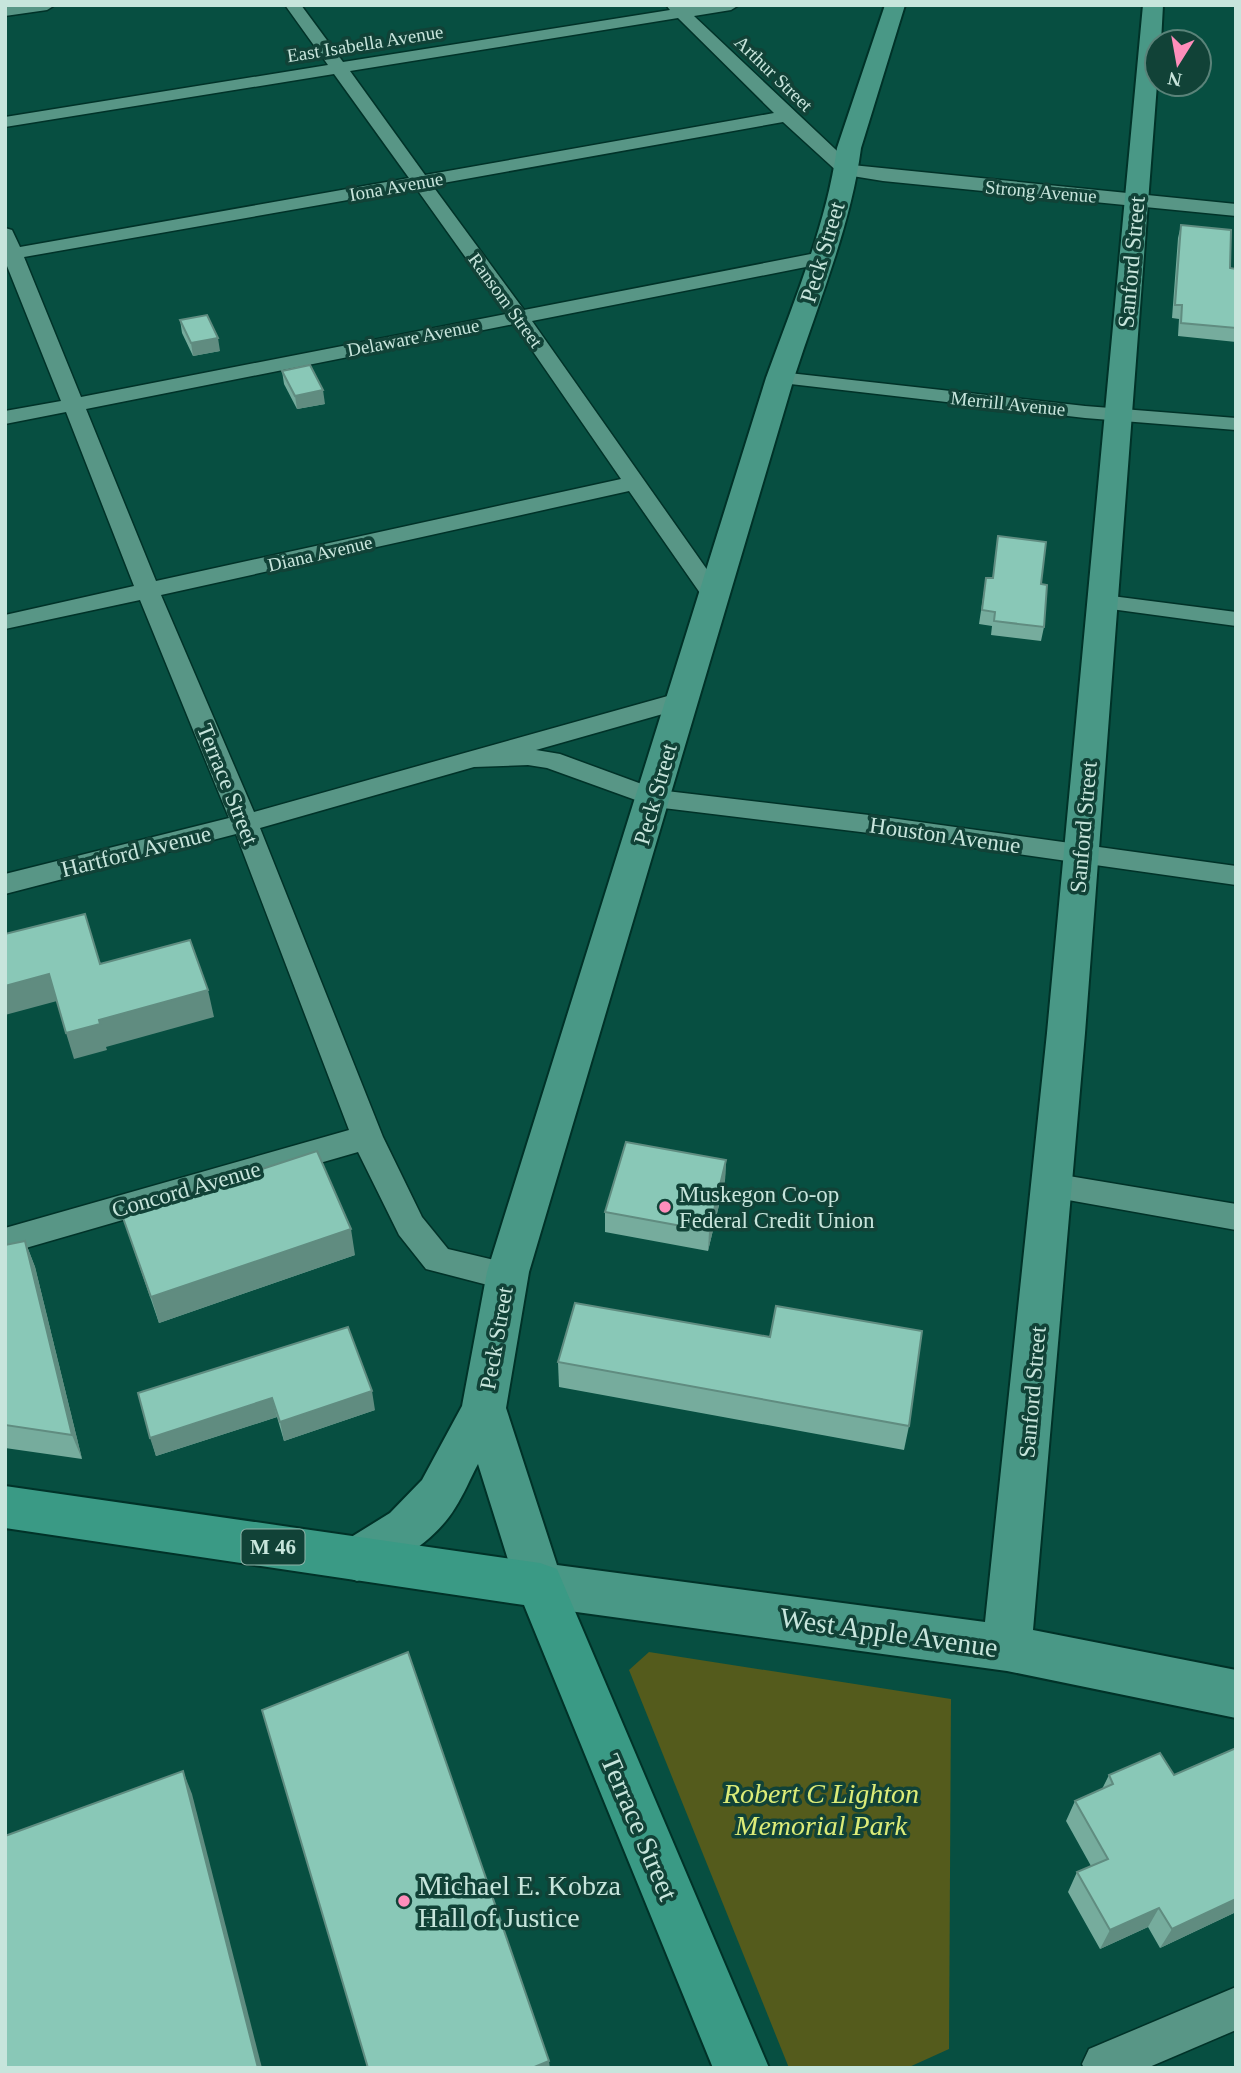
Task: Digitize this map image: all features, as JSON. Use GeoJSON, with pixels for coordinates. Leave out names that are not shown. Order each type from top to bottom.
{"type":"FeatureCollection","features":[{"type":"Feature","properties":{"kind":"main road","name":"M 46"},"geometry":{"type":"LineString","coordinates":[[5,1507],[540,1585]]}},
{"type":"Feature","properties":{"kind":"main road","name":"Terrace Street"},"geometry":{"type":"LineString","coordinates":[[540,1585],[741,2068]]}},
{"type":"Feature","properties":{"kind":"street"},"geometry":{"type":"LineString","coordinates":[[5,11],[47,5]]}},
{"type":"Feature","properties":{"kind":"street","name":"Ransom Street"},"geometry":{"type":"LineString","coordinates":[[293,5],[518,316],[715,598]]}},
{"type":"Feature","properties":{"kind":"street","name":"East Isabella Avenue"},"geometry":{"type":"LineString","coordinates":[[5,122],[338,69],[678,9],[731,5]]}},
{"type":"Feature","properties":{"kind":"street","name":"Peck Street"},"geometry":{"type":"LineString","coordinates":[[540,1585],[521,1532],[484,1408],[507,1276],[655,798],[780,378],[821,258],[846,170],[849,148],[895,5]]}},
{"type":"Feature","properties":{"kind":"street","name":"Sanford Street"},"geometry":{"type":"LineString","coordinates":[[1007,1648],[1104,603],[1153,5]]}},
{"type":"Feature","properties":{"kind":"street","name":"Arthur Street"},"geometry":{"type":"LineString","coordinates":[[678,9],[846,170]]}},
{"type":"Feature","properties":{"kind":"street","name":"Iona Avenue"},"geometry":{"type":"LineString","coordinates":[[8,248],[420,182],[787,116]]}},
{"type":"Feature","properties":{"kind":"street","name":"Strong Avenue"},"geometry":{"type":"LineString","coordinates":[[846,170],[883,176],[1236,210]]}},
{"type":"Feature","properties":{"kind":"street","name":"Terrace Street"},"geometry":{"type":"LineString","coordinates":[[8,248],[245,823],[367,1137],[410,1226],[438,1260],[507,1276]]}},
{"type":"Feature","properties":{"kind":"street","name":"Delaware Avenue"},"geometry":{"type":"LineString","coordinates":[[5,418],[821,258]]}},
{"type":"Feature","properties":{"kind":"street","name":"Merrill Avenue"},"geometry":{"type":"LineString","coordinates":[[780,378],[1085,412],[1236,424]]}},
{"type":"Feature","properties":{"kind":"street","name":"Diana Avenue"},"geometry":{"type":"LineString","coordinates":[[5,622],[635,483]]}},
{"type":"Feature","properties":{"kind":"street"},"geometry":{"type":"LineString","coordinates":[[1104,603],[1236,619]]}},
{"type":"Feature","properties":{"kind":"street","name":"Hartford Avenue"},"geometry":{"type":"LineString","coordinates":[[5,884],[245,823],[682,700]]}},
{"type":"Feature","properties":{"kind":"street","name":"Hartford Avenue"},"geometry":{"type":"LineString","coordinates":[[468,759],[528,757],[551,760],[655,798]]}},
{"type":"Feature","properties":{"kind":"street","name":"Houston Avenue"},"geometry":{"type":"LineString","coordinates":[[655,798],[869,824],[1236,876]]}},
{"type":"Feature","properties":{"kind":"street","name":"Concord Avenue"},"geometry":{"type":"LineString","coordinates":[[5,1241],[367,1137]]}},
{"type":"Feature","properties":{"kind":"street"},"geometry":{"type":"LineString","coordinates":[[1051,1186],[1236,1217]]}},
{"type":"Feature","properties":{"kind":"street"},"geometry":{"type":"LineString","coordinates":[[357,1559],[407,1528],[438,1495],[484,1408]]}},
{"type":"Feature","properties":{"kind":"street","name":"West Apple Avenue"},"geometry":{"type":"LineString","coordinates":[[540,1585],[1007,1648],[1236,1694]]}},
{"type":"Feature","properties":{"kind":"street"},"geometry":{"type":"LineString","coordinates":[[1104,2064],[1236,2008]]}},
{"type":"Feature","properties":{"kind":"green space","name":"Robert C Lighton Memorial Park"},"geometry":{"type":"Polygon","coordinates":[[[649,1652],[951,1699],[949,2049],[907,2068],[789,2068],[629,1670],[649,1652]]]}},
{"type":"Feature","properties":{"kind":"building"},"geometry":{"type":"Polygon","coordinates":[[[1181,225],[1231,230],[1230,268],[1236,269],[1236,328],[1181,323],[1182,305],[1175,305],[1181,225]]]}},
{"type":"Feature","properties":{"kind":"building"},"geometry":{"type":"Polygon","coordinates":[[[207,315],[218,338],[191,343],[180,320],[207,315]]]}},
{"type":"Feature","properties":{"kind":"building"},"geometry":{"type":"Polygon","coordinates":[[[310,365],[323,390],[295,396],[282,371],[310,365]]]}},
{"type":"Feature","properties":{"kind":"building"},"geometry":{"type":"Polygon","coordinates":[[[998,536],[1046,542],[1041,584],[1047,585],[1044,627],[994,621],[995,612],[982,610],[986,578],[993,578],[998,536]]]}},
{"type":"Feature","properties":{"kind":"building"},"geometry":{"type":"Polygon","coordinates":[[[85,914],[100,964],[190,940],[208,990],[99,1020],[100,1024],[66,1033],[49,974],[5,986],[5,934],[85,914]]]}},
{"type":"Feature","properties":{"kind":"building"},"geometry":{"type":"Polygon","coordinates":[[[626,1142],[726,1160],[709,1231],[605,1212],[626,1142]]]}},
{"type":"Feature","properties":{"kind":"building"},"geometry":{"type":"Polygon","coordinates":[[[317,1151],[351,1229],[151,1297],[122,1215],[317,1151]]]}},
{"type":"Feature","properties":{"kind":"building"},"geometry":{"type":"Polygon","coordinates":[[[25,1241],[72,1435],[5,1425],[5,1245],[25,1241]]]}},
{"type":"Feature","properties":{"kind":"building"},"geometry":{"type":"Polygon","coordinates":[[[575,1303],[770,1337],[776,1306],[922,1331],[909,1426],[558,1362],[575,1303]]]}},
{"type":"Feature","properties":{"kind":"building"},"geometry":{"type":"Polygon","coordinates":[[[348,1327],[372,1391],[280,1422],[272,1398],[150,1438],[138,1393],[348,1327]]]}},
{"type":"Feature","properties":{"kind":"building","name":"Michael E. Kobza Hall of Justice"},"geometry":{"type":"Polygon","coordinates":[[[408,1652],[549,2061],[532,2068],[368,2068],[262,1710],[408,1652]]]}},
{"type":"Feature","properties":{"kind":"building"},"geometry":{"type":"Polygon","coordinates":[[[1236,1748],[1236,1899],[1172,1929],[1159,1908],[1110,1930],[1077,1872],[1108,1859],[1075,1801],[1113,1784],[1109,1775],[1160,1753],[1174,1775],[1236,1748]]]}},
{"type":"Feature","properties":{"kind":"building"},"geometry":{"type":"Polygon","coordinates":[[[183,1771],[258,2068],[5,2068],[5,1836],[183,1771]]]}},
{"type":"Feature","properties":{"kind":"place","name":"Muskegon Co-op Federal Credit Union"},"geometry":{"type":"Point","coordinates":[665,1207]}},
{"type":"Feature","properties":{"kind":"place","name":"Michael E. Kobza Hall of Justice"},"geometry":{"type":"Point","coordinates":[404,1901]}}]}
